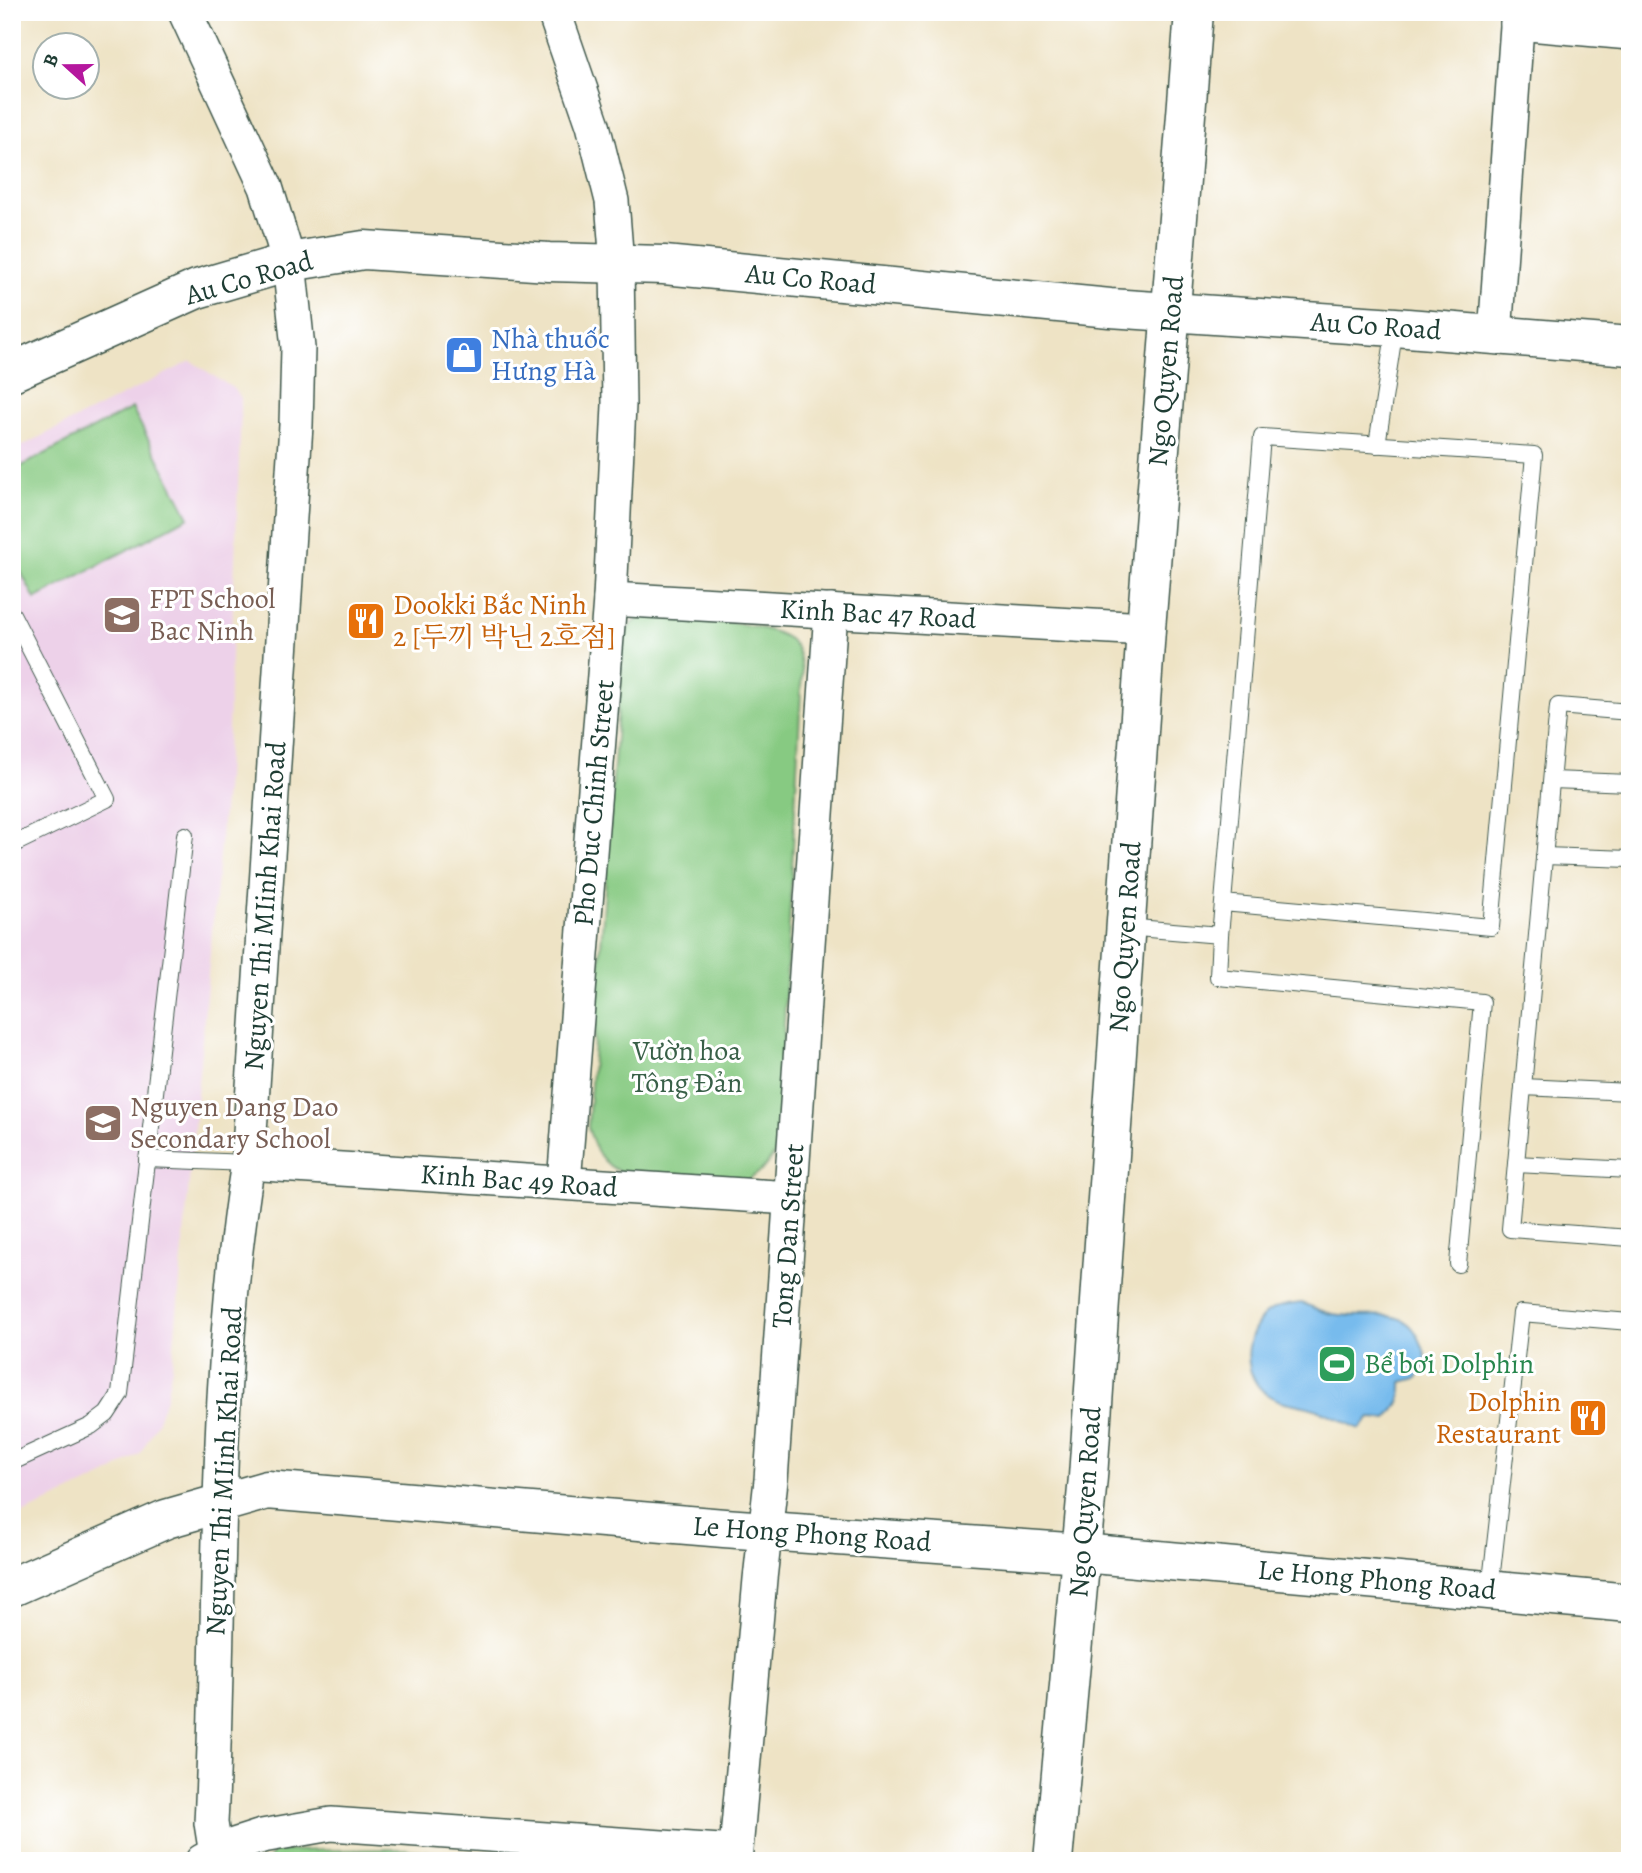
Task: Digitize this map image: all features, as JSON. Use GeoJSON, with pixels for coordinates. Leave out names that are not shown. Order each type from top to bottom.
{"type":"FeatureCollection","features":[{"type":"Feature","properties":{"kind":"street","name":"Nguyen Thi MIinh Khai Road"},"geometry":{"type":"LineString","coordinates":[[185,12],[266,187],[289,262],[298,348],[296,425],[248,1163],[237,1231],[220,1448],[211,1859]]}},
{"type":"Feature","properties":{"kind":"street","name":"Pho Duc Chinh Street"},"geometry":{"type":"LineString","coordinates":[[554,12],[593,125],[612,201],[617,264],[619,405],[610,599],[564,1183]]}},
{"type":"Feature","properties":{"kind":"street","name":"Ngo Quyen Road"},"geometry":{"type":"LineString","coordinates":[[1053,1861],[1082,1553],[1146,629],[1194,12]]}},
{"type":"Feature","properties":{"kind":"street"},"geometry":{"type":"LineString","coordinates":[[1495,335],[1517,18],[1630,33]]}},
{"type":"Feature","properties":{"kind":"street","name":"Au Co Road"},"geometry":{"type":"LineString","coordinates":[[12,372],[197,289],[289,262],[364,250],[664,265],[1096,306],[1630,346]]}},
{"type":"Feature","properties":{"kind":"street","name":"Kinh Bac 47 Road"},"geometry":{"type":"LineString","coordinates":[[610,599],[1146,629]]}},
{"type":"Feature","properties":{"kind":"street","name":"Tong Dan Street"},"geometry":{"type":"LineString","coordinates":[[735,1857],[771,1480],[831,611]]}},
{"type":"Feature","properties":{"kind":"street","name":"Kinh Bac 49 Road"},"geometry":{"type":"LineString","coordinates":[[248,1163],[791,1198]]}},
{"type":"Feature","properties":{"kind":"street","name":"Le Hong Phong Road"},"geometry":{"type":"LineString","coordinates":[[12,1587],[166,1519],[267,1490],[765,1531],[1082,1553],[1630,1602]]}},
{"type":"Feature","properties":{"kind":"street"},"geometry":{"type":"LineString","coordinates":[[211,1859],[270,1834],[331,1824],[735,1857]]}},
{"type":"Feature","properties":{"kind":"lane"},"geometry":{"type":"LineString","coordinates":[[1377,445],[1395,327]]}},
{"type":"Feature","properties":{"kind":"lane"},"geometry":{"type":"LineString","coordinates":[[1223,903],[1491,927],[1534,455],[1262,437],[1220,935],[1218,977],[1482,1002],[1458,1264]]}},
{"type":"Feature","properties":{"kind":"lane"},"geometry":{"type":"LineString","coordinates":[[12,614],[107,799],[12,845]]}},
{"type":"Feature","properties":{"kind":"lane"},"geometry":{"type":"LineString","coordinates":[[1630,712],[1558,706],[1510,1229],[1630,1238]]}},
{"type":"Feature","properties":{"kind":"lane"},"geometry":{"type":"LineString","coordinates":[[1552,780],[1630,783]]}},
{"type":"Feature","properties":{"kind":"lane"},"geometry":{"type":"LineString","coordinates":[[12,1462],[91,1426],[107,1414],[120,1394],[185,835]]}},
{"type":"Feature","properties":{"kind":"lane"},"geometry":{"type":"LineString","coordinates":[[1544,856],[1630,859]]}},
{"type":"Feature","properties":{"kind":"lane"},"geometry":{"type":"LineString","coordinates":[[1125,927],[1220,935]]}},
{"type":"Feature","properties":{"kind":"lane"},"geometry":{"type":"LineString","coordinates":[[1523,1087],[1630,1092]]}},
{"type":"Feature","properties":{"kind":"lane"},"geometry":{"type":"LineString","coordinates":[[147,1159],[248,1163]]}},
{"type":"Feature","properties":{"kind":"lane"},"geometry":{"type":"LineString","coordinates":[[1516,1164],[1630,1170]]}},
{"type":"Feature","properties":{"kind":"lane"},"geometry":{"type":"LineString","coordinates":[[1490,1590],[1521,1312],[1630,1322]]}},
{"type":"Feature","properties":{"kind":"shaded area"},"geometry":{"type":"Polygon","coordinates":[[[191,361],[234,389],[241,398],[241,412],[226,779],[172,1367],[166,1398],[157,1423],[140,1454],[106,1475],[12,1519],[12,451],[191,361]]]}},
{"type":"Feature","properties":{"kind":"green space"},"geometry":{"type":"Polygon","coordinates":[[[132,408],[189,517],[35,599],[12,555],[12,471],[132,408]]]}},
{"type":"Feature","properties":{"kind":"green space","name":"Vườn hoa Tông Đản"},"geometry":{"type":"Polygon","coordinates":[[[649,614],[745,625],[780,634],[794,644],[801,663],[778,1142],[774,1155],[761,1171],[744,1182],[624,1174],[604,1161],[593,1143],[588,1127],[623,639],[633,624],[649,614]]]}},
{"type":"Feature","properties":{"kind":"green space"},"geometry":{"type":"Polygon","coordinates":[[[404,1849],[514,1861],[268,1861],[273,1851],[404,1849]]]}},
{"type":"Feature","properties":{"kind":"water","name":"Bể bơi Dolphin"},"geometry":{"type":"Polygon","coordinates":[[[1302,1303],[1333,1314],[1392,1317],[1403,1320],[1413,1328],[1427,1362],[1417,1378],[1402,1382],[1399,1402],[1387,1419],[1370,1418],[1360,1429],[1315,1409],[1278,1400],[1268,1395],[1254,1380],[1249,1351],[1250,1341],[1258,1323],[1273,1309],[1302,1303]]]}},
{"type":"Feature","properties":{"kind":"place","name":"Nhà thuốc Hưng Hà"},"geometry":{"type":"Point","coordinates":[464,355]}},
{"type":"Feature","properties":{"kind":"place","name":"FPT School Bac Ninh"},"geometry":{"type":"Point","coordinates":[122,615]}},
{"type":"Feature","properties":{"kind":"place","name":"Dookki Bắc Ninh 2 [두끼 박닌 2호점]"},"geometry":{"type":"Point","coordinates":[366,621]}},
{"type":"Feature","properties":{"kind":"place","name":"Nguyen Dang Dao Secondary School"},"geometry":{"type":"Point","coordinates":[103,1123]}},
{"type":"Feature","properties":{"kind":"place","name":"Bể bơi Dolphin"},"geometry":{"type":"Point","coordinates":[1337,1364]}},
{"type":"Feature","properties":{"kind":"place","name":"Dolphin Restaurant"},"geometry":{"type":"Point","coordinates":[1588,1418]}}]}
